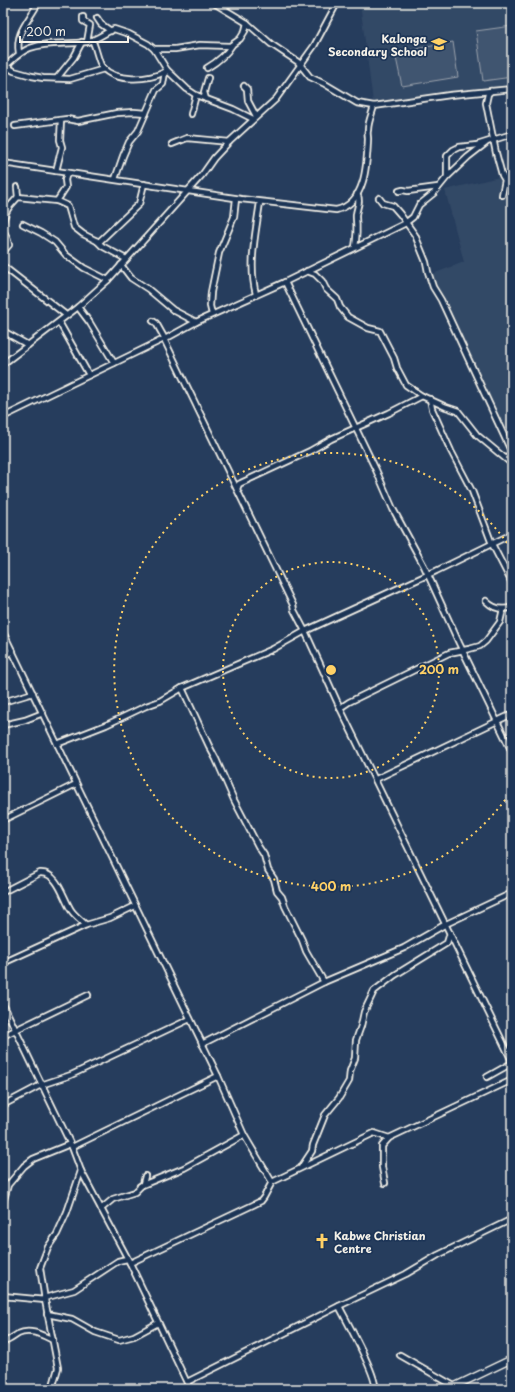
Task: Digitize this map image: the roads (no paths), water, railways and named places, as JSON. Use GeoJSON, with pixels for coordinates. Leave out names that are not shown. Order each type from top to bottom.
{"type":"FeatureCollection","features":[{"type":"Feature","properties":{"kind":"highway"},"geometry":{"type":"LineString","coordinates":[[452,1388],[512,1359]]}},
{"type":"Feature","properties":{"kind":"street"},"geometry":{"type":"LineString","coordinates":[[19,53],[18,47],[20,34],[38,3]]}},
{"type":"Feature","properties":{"kind":"street"},"geometry":{"type":"LineString","coordinates":[[214,3],[247,23],[271,44],[294,59],[310,77],[325,84],[356,103],[374,106],[512,88]]}},
{"type":"Feature","properties":{"kind":"street"},"geometry":{"type":"LineString","coordinates":[[3,364],[78,307],[108,280],[202,175],[214,158],[229,142],[276,99],[314,46],[337,3]]}},
{"type":"Feature","properties":{"kind":"street"},"geometry":{"type":"LineString","coordinates":[[83,16],[83,21],[90,24],[98,20],[111,30]]}},
{"type":"Feature","properties":{"kind":"street"},"geometry":{"type":"LineString","coordinates":[[207,68],[217,62],[232,45],[240,39],[245,31],[247,23]]}},
{"type":"Feature","properties":{"kind":"street"},"geometry":{"type":"LineString","coordinates":[[57,78],[87,41],[90,24]]}},
{"type":"Feature","properties":{"kind":"street"},"geometry":{"type":"LineString","coordinates":[[4,67],[19,53],[30,48],[41,45],[87,41],[103,36],[114,29],[148,44],[154,49],[166,71],[196,95],[255,118]]}},
{"type":"Feature","properties":{"kind":"street"},"geometry":{"type":"LineString","coordinates":[[87,41],[104,69],[120,77],[153,77],[166,71]]}},
{"type":"Feature","properties":{"kind":"street"},"geometry":{"type":"LineString","coordinates":[[154,49],[175,49],[200,45],[232,45]]}},
{"type":"Feature","properties":{"kind":"street"},"geometry":{"type":"LineString","coordinates":[[4,67],[24,74],[43,78],[70,79],[104,69]]}},
{"type":"Feature","properties":{"kind":"street"},"geometry":{"type":"LineString","coordinates":[[115,179],[129,142],[138,131],[156,90],[163,84],[166,71]]}},
{"type":"Feature","properties":{"kind":"street"},"geometry":{"type":"LineString","coordinates":[[206,99],[204,92],[208,78]]}},
{"type":"Feature","properties":{"kind":"street"},"geometry":{"type":"LineString","coordinates":[[244,86],[247,89],[248,101],[255,118]]}},
{"type":"Feature","properties":{"kind":"street"},"geometry":{"type":"LineString","coordinates":[[491,91],[488,94],[486,103],[502,175],[505,180],[502,195]]}},
{"type":"Feature","properties":{"kind":"street"},"geometry":{"type":"LineString","coordinates":[[190,114],[196,95]]}},
{"type":"Feature","properties":{"kind":"street"},"geometry":{"type":"LineString","coordinates":[[3,163],[115,179],[236,199],[336,210],[348,205],[357,194],[366,170],[368,130],[374,106]]}},
{"type":"Feature","properties":{"kind":"street"},"geometry":{"type":"LineString","coordinates":[[15,126],[61,120],[78,121],[117,113],[146,113]]}},
{"type":"Feature","properties":{"kind":"street"},"geometry":{"type":"LineString","coordinates":[[56,171],[62,147],[60,140],[61,120]]}},
{"type":"Feature","properties":{"kind":"street"},"geometry":{"type":"LineString","coordinates":[[448,176],[447,156],[453,150],[458,147],[477,145],[512,134]]}},
{"type":"Feature","properties":{"kind":"street"},"geometry":{"type":"LineString","coordinates":[[172,144],[187,138],[229,142]]}},
{"type":"Feature","properties":{"kind":"street"},"geometry":{"type":"LineString","coordinates":[[3,417],[164,339],[212,314],[285,282],[405,223],[413,217],[419,205],[448,176],[488,141]]}},
{"type":"Feature","properties":{"kind":"street"},"geometry":{"type":"LineString","coordinates":[[57,201],[66,187],[65,180],[67,173]]}},
{"type":"Feature","properties":{"kind":"street"},"geometry":{"type":"LineString","coordinates":[[97,241],[101,241],[139,204],[144,184]]}},
{"type":"Feature","properties":{"kind":"street"},"geometry":{"type":"LineString","coordinates":[[3,252],[9,245],[8,238],[4,233],[3,228],[5,212],[18,197],[17,187]]}},
{"type":"Feature","properties":{"kind":"street"},"geometry":{"type":"LineString","coordinates":[[399,192],[403,190],[408,191],[438,187]]}},
{"type":"Feature","properties":{"kind":"street"},"geometry":{"type":"LineString","coordinates":[[355,247],[356,220],[359,200],[357,194]]}},
{"type":"Feature","properties":{"kind":"street"},"geometry":{"type":"LineString","coordinates":[[18,197],[57,201],[68,206],[74,227],[83,234],[97,241],[102,246],[126,259]]}},
{"type":"Feature","properties":{"kind":"street"},"geometry":{"type":"LineString","coordinates":[[379,198],[383,203],[393,206],[416,238],[426,262],[433,286],[441,300],[512,452]]}},
{"type":"Feature","properties":{"kind":"street"},"geometry":{"type":"LineString","coordinates":[[212,314],[210,306],[211,292],[219,253],[234,217],[236,199]]}},
{"type":"Feature","properties":{"kind":"street"},"geometry":{"type":"LineString","coordinates":[[256,294],[253,257],[260,202]]}},
{"type":"Feature","properties":{"kind":"street"},"geometry":{"type":"LineString","coordinates":[[3,204],[10,207]]}},
{"type":"Feature","properties":{"kind":"street"},"geometry":{"type":"LineString","coordinates":[[23,224],[55,242],[66,254],[84,268],[108,280]]}},
{"type":"Feature","properties":{"kind":"street"},"geometry":{"type":"LineString","coordinates":[[121,265],[131,278],[148,289],[173,310],[196,322]]}},
{"type":"Feature","properties":{"kind":"street"},"geometry":{"type":"LineString","coordinates":[[3,266],[66,315]]}},
{"type":"Feature","properties":{"kind":"street"},"geometry":{"type":"LineString","coordinates":[[307,271],[315,274],[322,281],[326,289],[337,299],[340,307],[348,317],[368,328],[380,331],[404,382],[422,396],[458,411],[477,435],[512,464]]}},
{"type":"Feature","properties":{"kind":"street"},"geometry":{"type":"LineString","coordinates":[[285,282],[393,509],[428,574],[463,651],[512,752]]}},
{"type":"Feature","properties":{"kind":"street"},"geometry":{"type":"LineString","coordinates":[[78,307],[90,323],[114,363]]}},
{"type":"Feature","properties":{"kind":"street"},"geometry":{"type":"LineString","coordinates":[[59,322],[89,375]]}},
{"type":"Feature","properties":{"kind":"street"},"geometry":{"type":"LineString","coordinates":[[153,322],[156,323],[164,339],[233,483],[238,487],[340,708],[376,779],[512,1062],[486,1078]]}},
{"type":"Feature","properties":{"kind":"street"},"geometry":{"type":"LineString","coordinates":[[3,331],[28,345]]}},
{"type":"Feature","properties":{"kind":"street"},"geometry":{"type":"LineString","coordinates":[[238,487],[310,451],[330,439],[389,413],[422,396]]}},
{"type":"Feature","properties":{"kind":"street"},"geometry":{"type":"LineString","coordinates":[[430,399],[432,409],[451,451],[472,491],[492,544],[512,583]]}},
{"type":"Feature","properties":{"kind":"street"},"geometry":{"type":"LineString","coordinates":[[57,744],[106,725],[160,701],[182,688],[273,649],[305,631],[512,534]]}},
{"type":"Feature","properties":{"kind":"street"},"geometry":{"type":"LineString","coordinates":[[486,601],[495,608],[503,609],[512,606]]}},
{"type":"Feature","properties":{"kind":"street"},"geometry":{"type":"LineString","coordinates":[[340,708],[349,702],[449,653],[480,646],[486,641],[500,622],[503,609]]}},
{"type":"Feature","properties":{"kind":"street"},"geometry":{"type":"LineString","coordinates":[[3,632],[218,1076],[244,1135],[272,1182]]}},
{"type":"Feature","properties":{"kind":"street"},"geometry":{"type":"LineString","coordinates":[[3,656],[13,651]]}},
{"type":"Feature","properties":{"kind":"street"},"geometry":{"type":"LineString","coordinates":[[182,688],[234,800],[260,852],[264,855],[268,870],[274,879],[278,891],[306,951],[324,982]]}},
{"type":"Feature","properties":{"kind":"street"},"geometry":{"type":"LineString","coordinates":[[3,702],[33,693]]}},
{"type":"Feature","properties":{"kind":"street"},"geometry":{"type":"LineString","coordinates":[[3,725],[25,720],[43,713]]}},
{"type":"Feature","properties":{"kind":"street"},"geometry":{"type":"LineString","coordinates":[[376,779],[512,714]]}},
{"type":"Feature","properties":{"kind":"street"},"geometry":{"type":"LineString","coordinates":[[3,820],[76,784]]}},
{"type":"Feature","properties":{"kind":"street"},"geometry":{"type":"LineString","coordinates":[[3,892],[40,874],[47,874],[63,892],[73,913],[86,925]]}},
{"type":"Feature","properties":{"kind":"street"},"geometry":{"type":"LineString","coordinates":[[202,1044],[324,982],[404,948],[446,924],[512,893]]}},
{"type":"Feature","properties":{"kind":"street"},"geometry":{"type":"LineString","coordinates":[[3,963],[86,925],[110,918],[135,906]]}},
{"type":"Feature","properties":{"kind":"street"},"geometry":{"type":"LineString","coordinates":[[302,1166],[312,1151],[325,1115],[340,1098],[349,1081],[350,1071],[355,1058],[356,1040],[364,1012],[374,991],[394,975],[446,943],[450,933]]}},
{"type":"Feature","properties":{"kind":"street"},"geometry":{"type":"LineString","coordinates":[[3,1036],[88,995]]}},
{"type":"Feature","properties":{"kind":"street"},"geometry":{"type":"LineString","coordinates":[[3,1004],[71,1146],[81,1171],[128,1261],[190,1389]]}},
{"type":"Feature","properties":{"kind":"street"},"geometry":{"type":"LineString","coordinates":[[3,1104],[41,1085],[71,1074],[190,1019]]}},
{"type":"Feature","properties":{"kind":"street"},"geometry":{"type":"LineString","coordinates":[[3,1203],[8,1185],[24,1166],[33,1159],[71,1146],[218,1076]]}},
{"type":"Feature","properties":{"kind":"street"},"geometry":{"type":"LineString","coordinates":[[385,1183],[382,1167],[382,1146],[389,1138],[511,1082]]}},
{"type":"Feature","properties":{"kind":"street"},"geometry":{"type":"LineString","coordinates":[[3,1296],[44,1299],[74,1290],[118,1261],[128,1261],[254,1205],[264,1197],[272,1182],[302,1166],[374,1133],[389,1138]]}},
{"type":"Feature","properties":{"kind":"street"},"geometry":{"type":"LineString","coordinates":[[140,1186],[184,1168],[244,1135]]}},
{"type":"Feature","properties":{"kind":"street"},"geometry":{"type":"LineString","coordinates":[[52,1389],[58,1371],[44,1299],[40,1268],[48,1247],[57,1234],[67,1212],[81,1171]]}},
{"type":"Feature","properties":{"kind":"street"},"geometry":{"type":"LineString","coordinates":[[101,1209],[113,1199],[131,1194],[143,1184],[145,1176]]}},
{"type":"Feature","properties":{"kind":"street"},"geometry":{"type":"LineString","coordinates":[[187,1382],[406,1274],[438,1255],[512,1219]]}},
{"type":"Feature","properties":{"kind":"street"},"geometry":{"type":"LineString","coordinates":[[339,1306],[376,1384],[375,1389]]}},
{"type":"Feature","properties":{"kind":"street"},"geometry":{"type":"LineString","coordinates":[[48,1314],[72,1319],[95,1332],[119,1340],[134,1336],[158,1323]]}},
{"type":"Feature","properties":{"kind":"street"},"geometry":{"type":"LineString","coordinates":[[3,1342],[8,1341],[22,1333],[32,1332],[53,1340]]}},
{"type":"Feature","properties":{"kind":"street"},"geometry":{"type":"LineString","coordinates":[[400,1356],[452,1388]]}},
{"type":"Feature","properties":{"kind":"place","name":"Kalonga Secondary School"},"geometry":{"type":"Point","coordinates":[439,44]}},
{"type":"Feature","properties":{"kind":"place","name":"Kabwe Christian Centre"},"geometry":{"type":"Point","coordinates":[322,1241]}}]}
